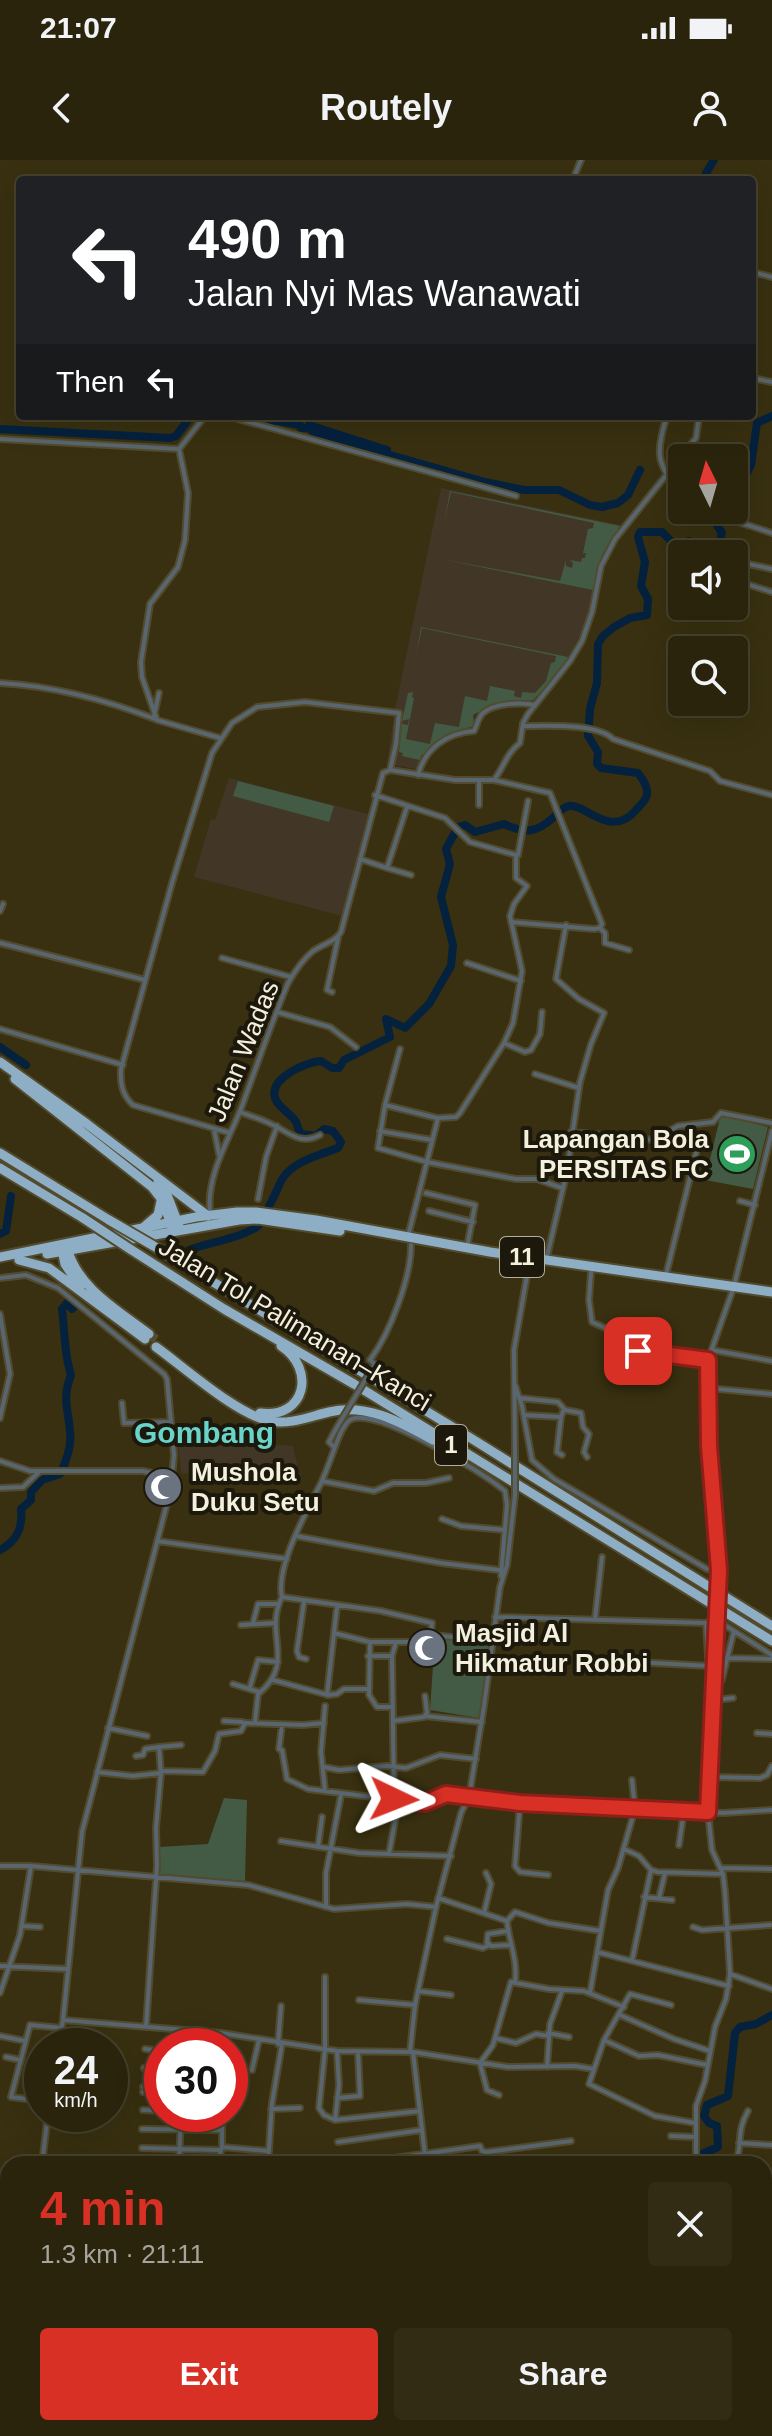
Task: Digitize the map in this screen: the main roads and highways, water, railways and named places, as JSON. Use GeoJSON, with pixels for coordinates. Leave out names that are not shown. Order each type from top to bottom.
{"type":"FeatureCollection","features":[{"type":"Feature","properties":{"kind":"highway"},"geometry":{"type":"LineString","coordinates":[[0,1064],[87,1124],[207,1216]]}},
{"type":"Feature","properties":{"kind":"highway"},"geometry":{"type":"LineString","coordinates":[[0,1064],[142,1178],[160,1196],[175,1226]]}},
{"type":"Feature","properties":{"kind":"highway","name":"Jalan Tol Palimanan–Kanci"},"geometry":{"type":"LineString","coordinates":[[0,1151],[772,1626]]}},
{"type":"Feature","properties":{"kind":"highway","name":"Jalan Tol Palimanan–Kanci"},"geometry":{"type":"LineString","coordinates":[[0,1168],[224,1309],[354,1384],[772,1641]]}},
{"type":"Feature","properties":{"kind":"highway"},"geometry":{"type":"LineString","coordinates":[[151,1173],[168,1197],[175,1226]]}},
{"type":"Feature","properties":{"kind":"highway"},"geometry":{"type":"LineString","coordinates":[[137,1230],[158,1215],[160,1196]]}},
{"type":"Feature","properties":{"kind":"highway","name":"11"},"geometry":{"type":"LineString","coordinates":[[0,1257],[94,1247],[207,1216],[265,1216],[591,1272],[772,1295]]}},
{"type":"Feature","properties":{"kind":"highway","name":"11"},"geometry":{"type":"LineString","coordinates":[[0,1263],[137,1230],[175,1226]]}},
{"type":"Feature","properties":{"kind":"highway"},"geometry":{"type":"LineString","coordinates":[[81,1278],[78,1269],[80,1259],[94,1247]]}},
{"type":"Feature","properties":{"kind":"highway"},"geometry":{"type":"LineString","coordinates":[[19,1260],[49,1268],[147,1337],[81,1278],[64,1248]]}},
{"type":"Feature","properties":{"kind":"highway"},"geometry":{"type":"LineString","coordinates":[[64,1248],[71,1276],[84,1292]]}},
{"type":"Feature","properties":{"kind":"highway","name":"11"},"geometry":{"type":"LineString","coordinates":[[530,1261],[666,1276],[733,1289]]}},
{"type":"Feature","properties":{"kind":"highway"},"geometry":{"type":"LineString","coordinates":[[224,1309],[293,1356],[301,1371],[302,1386],[289,1408],[272,1414],[253,1411],[158,1344],[234,1404],[259,1418],[289,1422],[341,1410],[370,1411],[398,1422],[496,1473]]}},
{"type":"Feature","properties":{"kind":"waterway"},"geometry":{"type":"LineString","coordinates":[[708,176],[706,173],[714,160]]}},
{"type":"Feature","properties":{"kind":"waterway"},"geometry":{"type":"LineString","coordinates":[[748,471],[757,423],[772,416]]}},
{"type":"Feature","properties":{"kind":"waterway"},"geometry":{"type":"LineString","coordinates":[[0,429],[170,438],[176,436],[188,420]]}},
{"type":"Feature","properties":{"kind":"waterway"},"geometry":{"type":"LineString","coordinates":[[256,420],[300,425],[318,436],[345,441],[347,446],[380,452],[485,482],[524,490],[559,490],[590,505],[602,507],[618,503],[628,495],[640,470]]}},
{"type":"Feature","properties":{"kind":"waterway"},"geometry":{"type":"LineString","coordinates":[[309,425],[387,450]]}},
{"type":"Feature","properties":{"kind":"waterway"},"geometry":{"type":"LineString","coordinates":[[189,1250],[236,1236],[259,1225],[281,1181],[291,1169],[338,1148],[341,1142],[333,1131],[324,1129],[316,1136],[301,1134],[294,1119],[277,1102],[275,1091],[290,1072],[307,1064],[321,1061],[332,1068],[339,1068],[344,1060],[390,1037],[386,1019],[405,1028],[429,1004],[451,966],[453,945],[441,897],[450,864],[446,849],[458,827],[465,825],[475,832],[504,824],[530,830],[542,826],[569,806],[617,822],[627,818],[644,802],[647,789],[638,773],[601,768],[597,764],[598,752],[588,736],[590,709],[597,683],[598,644],[614,627],[630,618],[647,615],[648,599],[641,586],[645,562],[638,537],[640,532],[662,532],[672,542],[674,551],[680,551],[689,541],[704,549],[718,547],[722,533],[716,524]]}},
{"type":"Feature","properties":{"kind":"waterway"},"geometry":{"type":"LineString","coordinates":[[0,1047],[26,1065]]}},
{"type":"Feature","properties":{"kind":"waterway"},"geometry":{"type":"LineString","coordinates":[[0,1234],[6,1231],[11,1196]]}},
{"type":"Feature","properties":{"kind":"waterway"},"geometry":{"type":"LineString","coordinates":[[0,1550],[18,1533],[21,1509],[31,1500],[31,1492],[42,1480],[60,1474],[66,1459],[70,1436],[66,1397],[71,1375],[62,1309],[67,1303],[72,1309],[76,1305]]}},
{"type":"Feature","properties":{"kind":"waterway"},"geometry":{"type":"LineString","coordinates":[[698,2156],[718,2147],[717,2126],[709,2123],[704,2116],[707,2105],[728,2096],[735,2033],[740,2027],[756,2024],[772,2015]]}},
{"type":"Feature","properties":{"kind":"tunnel"},"geometry":{"type":"LineString","coordinates":[[149,1334],[160,1342]]}},
{"type":"Feature","properties":{"kind":"place","name":"Lapangan Bola PERSITAS FC"},"geometry":{"type":"Point","coordinates":[737,1154]}},
{"type":"Feature","properties":{"kind":"place","name":"Mushola Duku Setu"},"geometry":{"type":"Point","coordinates":[163,1487]}},
{"type":"Feature","properties":{"kind":"place","name":"Masjid Al Hikmatur Robbi"},"geometry":{"type":"Point","coordinates":[427,1648]}},
{"type":"Feature","properties":{"kind":"district","name":"Gombang"},"geometry":{"type":"Point","coordinates":[204,1433]}}]}
